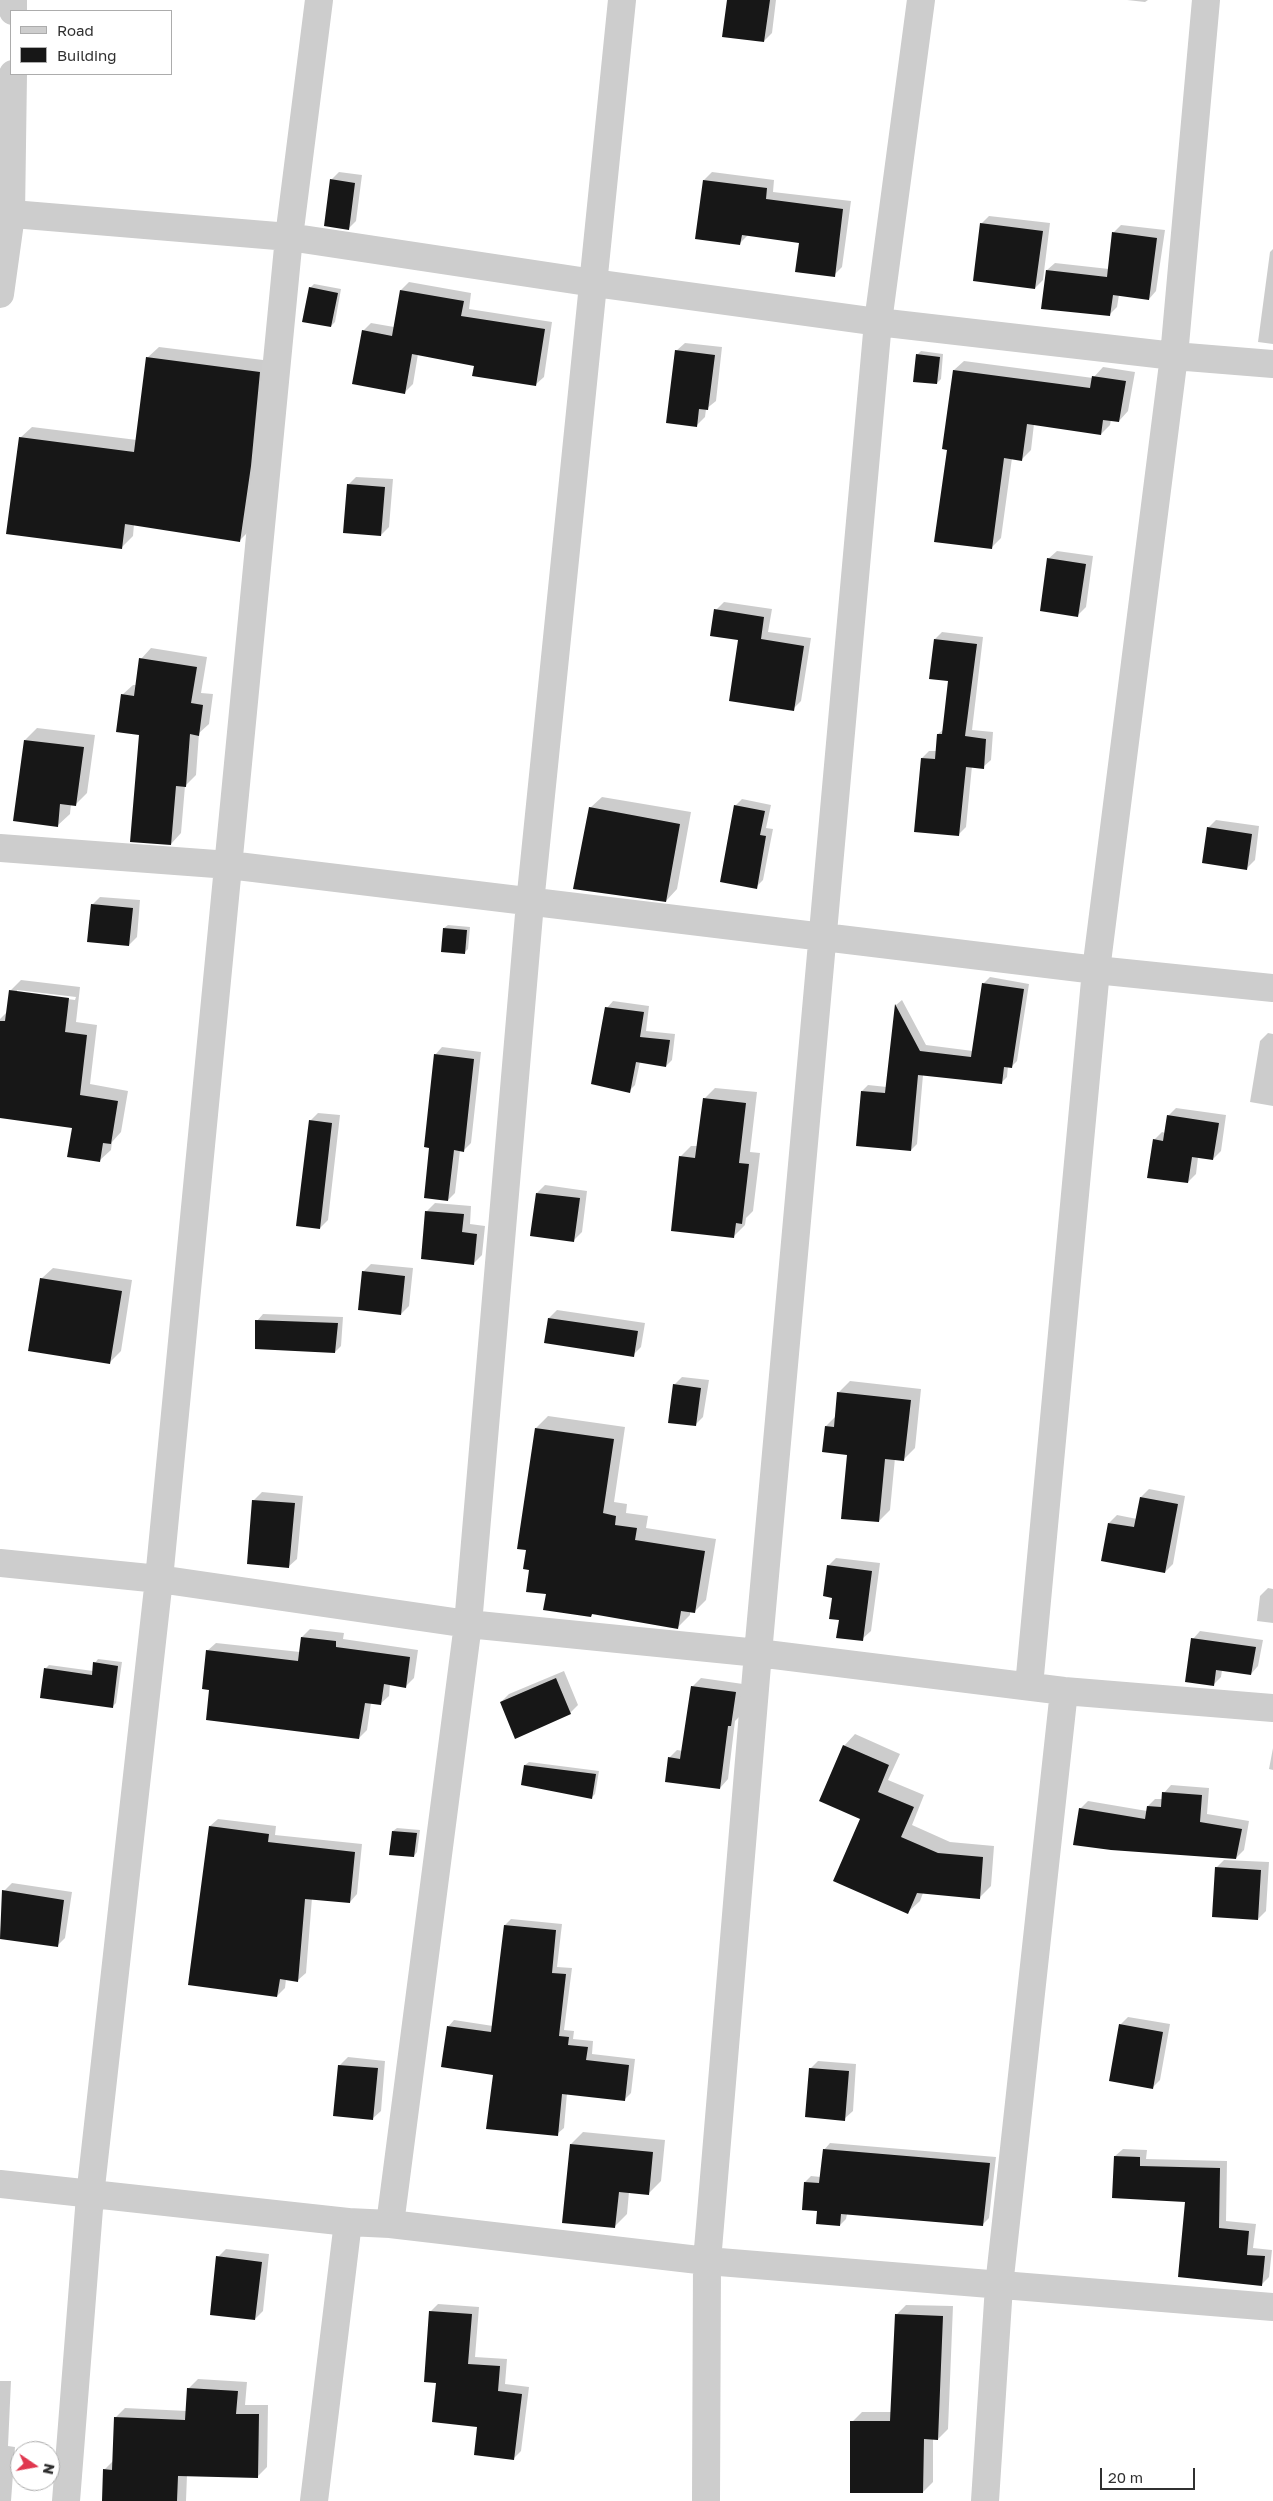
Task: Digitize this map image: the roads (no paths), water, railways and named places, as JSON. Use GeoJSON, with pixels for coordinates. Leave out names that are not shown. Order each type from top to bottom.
{"type":"FeatureCollection","features":[{"type":"Feature","properties":{"kind":"street"},"geometry":{"type":"LineString","coordinates":[[66,2501],[90,2196],[159,1579],[289,237],[319,0]]}},
{"type":"Feature","properties":{"kind":"street"},"geometry":{"type":"LineString","coordinates":[[390,2224],[468,1624],[530,903],[622,0]]}},
{"type":"Feature","properties":{"kind":"street"},"geometry":{"type":"LineString","coordinates":[[706,2501],[707,2261],[758,1653],[821,937],[878,322],[921,0]]}},
{"type":"Feature","properties":{"kind":"street"},"geometry":{"type":"LineString","coordinates":[[1029,1686],[1096,970],[1174,356],[1206,0]]}},
{"type":"Feature","properties":{"kind":"street"},"geometry":{"type":"LineString","coordinates":[[0,294],[5,214],[14,130],[13,75]]}},
{"type":"Feature","properties":{"kind":"street"},"geometry":{"type":"LineString","coordinates":[[5,214],[289,237],[594,283],[878,322],[1174,356],[1273,364]]}},
{"type":"Feature","properties":{"kind":"street"},"geometry":{"type":"LineString","coordinates":[[0,848],[229,865],[530,903],[1096,970],[1273,988]]}},
{"type":"Feature","properties":{"kind":"street"},"geometry":{"type":"LineString","coordinates":[[0,1563],[159,1579],[468,1624],[758,1653],[1064,1691],[1273,1708]]}},
{"type":"Feature","properties":{"kind":"street"},"geometry":{"type":"LineString","coordinates":[[985,2501],[999,2286],[1064,1691]]}},
{"type":"Feature","properties":{"kind":"street"},"geometry":{"type":"LineString","coordinates":[[0,2184],[90,2196],[348,2222],[390,2224],[707,2261],[1273,2307]]}},
{"type":"Feature","properties":{"kind":"street"},"geometry":{"type":"LineString","coordinates":[[314,2501],[348,2222]]}}]}
